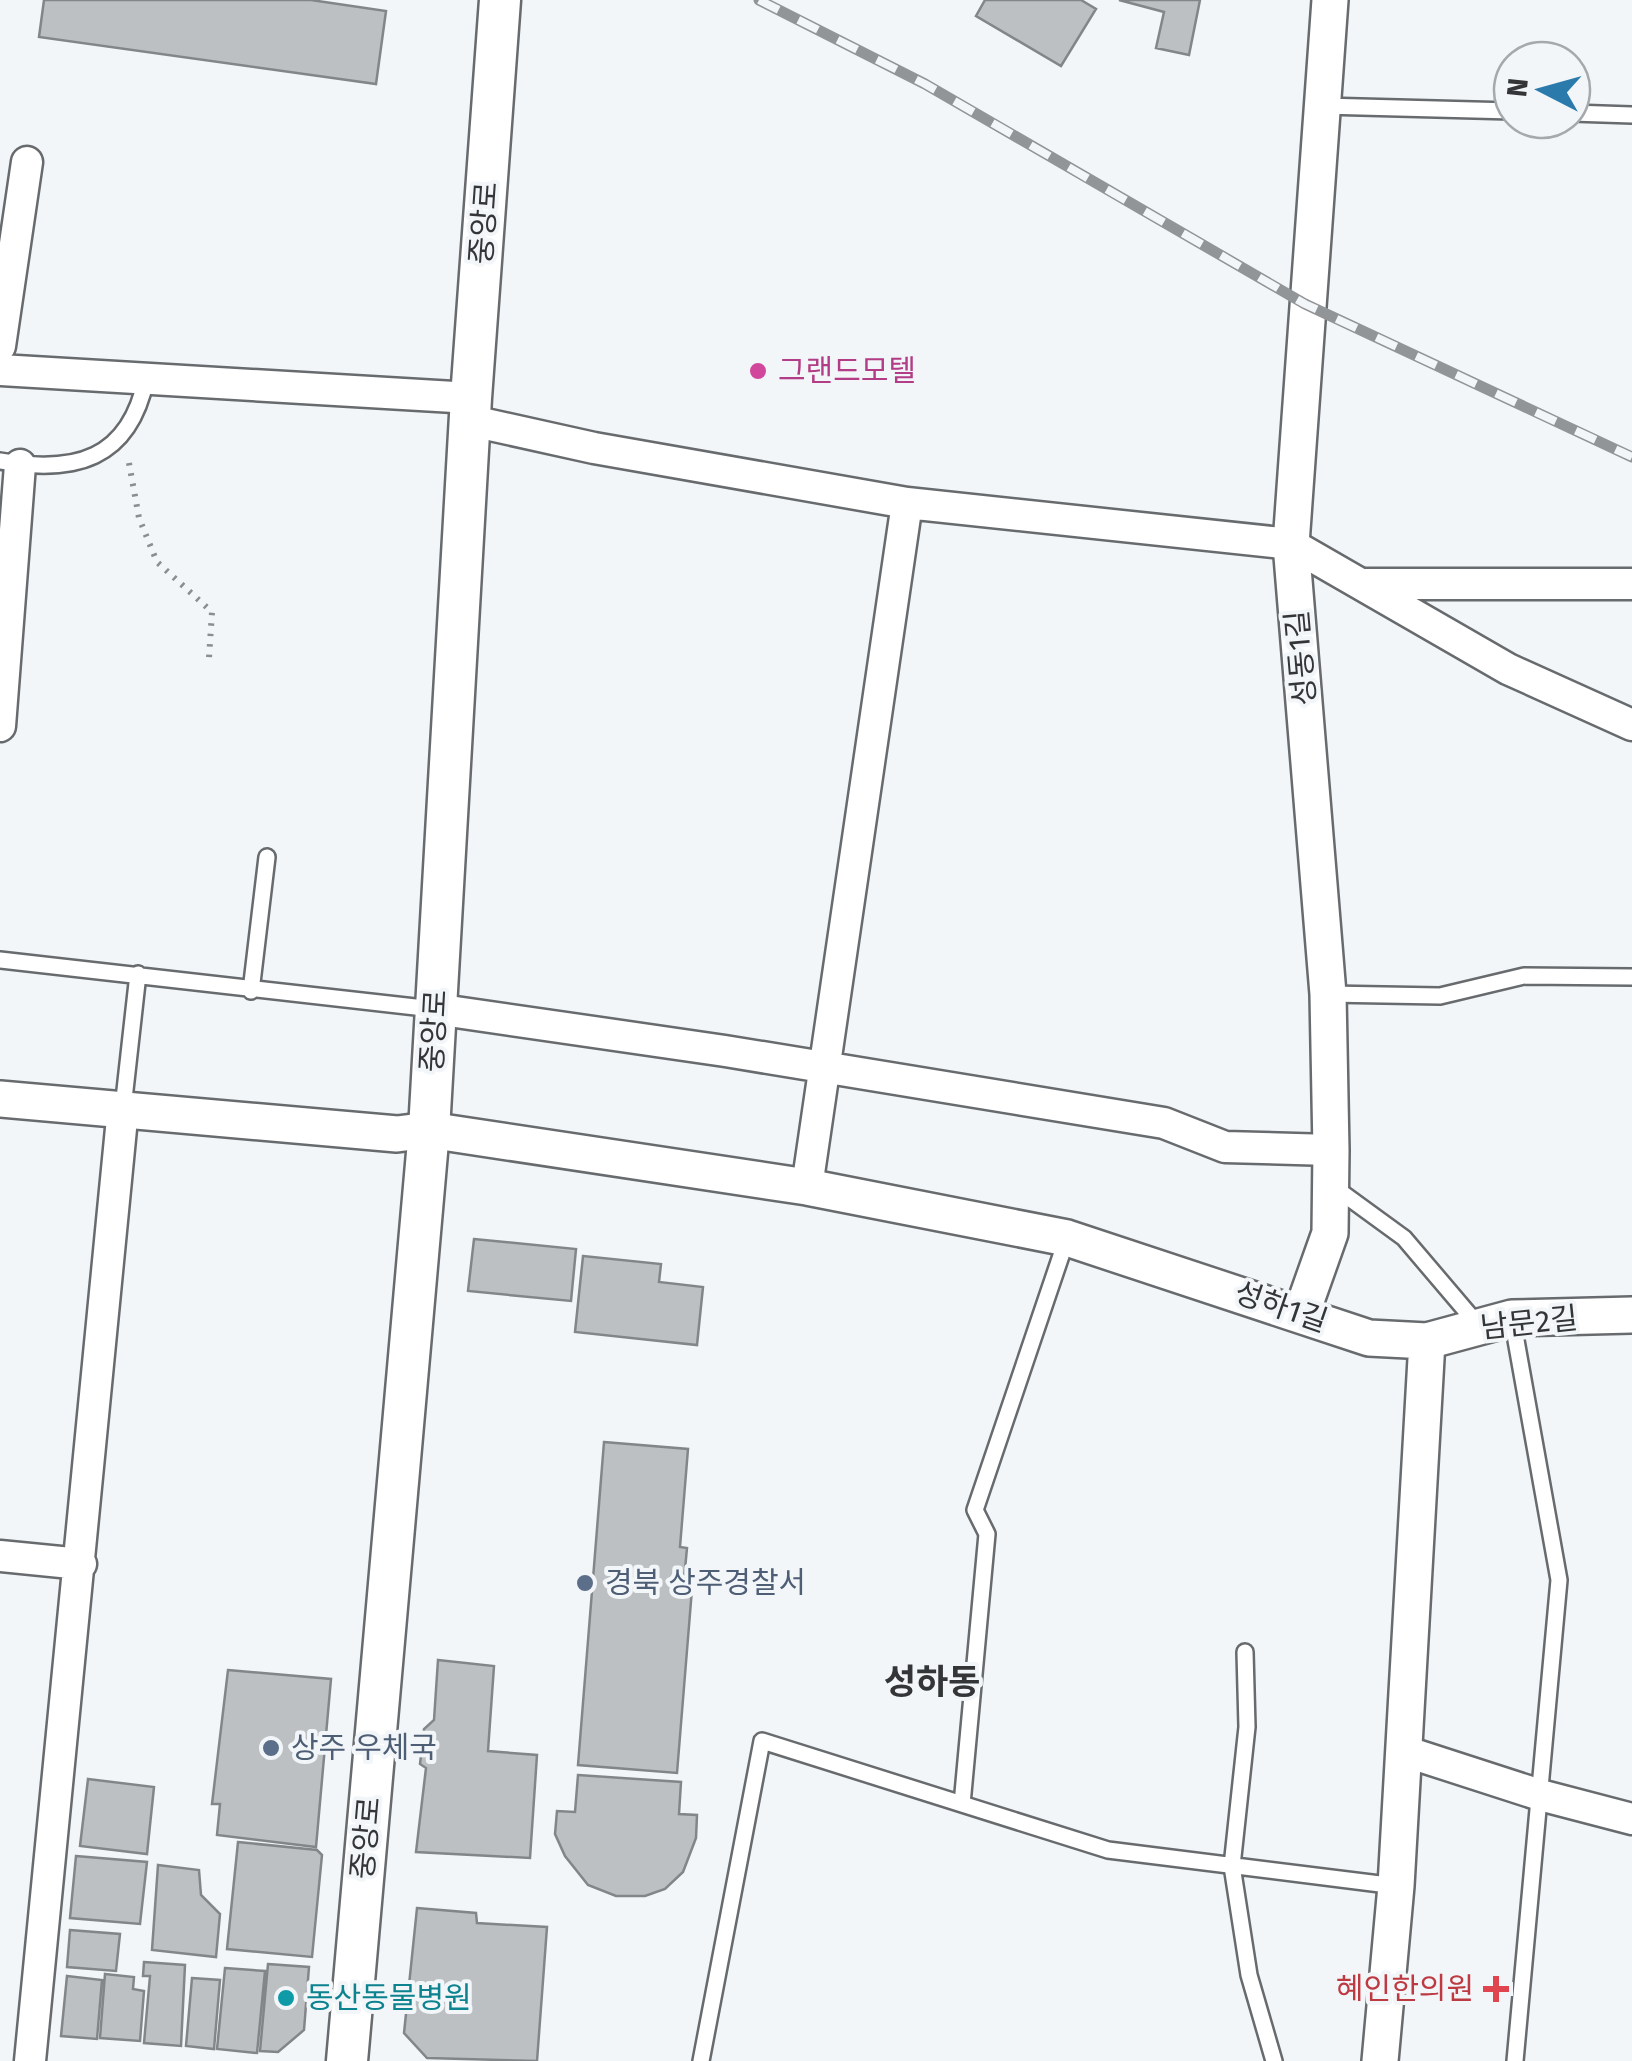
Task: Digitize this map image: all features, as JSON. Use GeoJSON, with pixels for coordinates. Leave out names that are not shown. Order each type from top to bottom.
{"type":"FeatureCollection","features":[{"type":"Feature","properties":{"kind":"main road","name":"중앙로"},"geometry":{"type":"LineString","coordinates":[[346,2061],[429,1130],[500,0]]}},
{"type":"Feature","properties":{"kind":"street","name":"성동1길"},"geometry":{"type":"LineString","coordinates":[[1302,1312],[1330,1233],[1331,1167],[1328,994],[1291,544],[1330,0]]}},
{"type":"Feature","properties":{"kind":"street"},"geometry":{"type":"LineString","coordinates":[[0,346],[26,162]]}},
{"type":"Feature","properties":{"kind":"street"},"geometry":{"type":"LineString","coordinates":[[0,370],[146,379],[472,410],[594,448],[907,503],[1291,544],[1508,668],[1632,725]]}},
{"type":"Feature","properties":{"kind":"street"},"geometry":{"type":"LineString","coordinates":[[0,726],[10,463]]}},
{"type":"Feature","properties":{"kind":"street"},"geometry":{"type":"LineString","coordinates":[[807,1188],[907,503]]}},
{"type":"Feature","properties":{"kind":"street"},"geometry":{"type":"LineString","coordinates":[[1363,584],[1632,584]]}},
{"type":"Feature","properties":{"kind":"street"},"geometry":{"type":"LineString","coordinates":[[435,1009],[1164,1124],[1225,1147],[1331,1167]]}},
{"type":"Feature","properties":{"kind":"street","name":"성하1길"},"geometry":{"type":"LineString","coordinates":[[0,1099],[397,1134],[429,1130],[807,1188],[1067,1238],[1302,1312],[1370,1338],[1428,1341]]}},
{"type":"Feature","properties":{"kind":"street"},"geometry":{"type":"LineString","coordinates":[[30,2061],[124,1108]]}},
{"type":"Feature","properties":{"kind":"street","name":"남문2길"},"geometry":{"type":"LineString","coordinates":[[1428,1341],[1495,1322],[1632,1315]]}},
{"type":"Feature","properties":{"kind":"street"},"geometry":{"type":"LineString","coordinates":[[1380,2061],[1396,1886],[1428,1341]]}},
{"type":"Feature","properties":{"kind":"street"},"geometry":{"type":"LineString","coordinates":[[0,1556],[80,1564]]}},
{"type":"Feature","properties":{"kind":"street"},"geometry":{"type":"LineString","coordinates":[[1404,1751],[1540,1796],[1632,1819]]}},
{"type":"Feature","properties":{"kind":"lane"},"geometry":{"type":"LineString","coordinates":[[1322,106],[1492,111]]}},
{"type":"Feature","properties":{"kind":"lane"},"geometry":{"type":"LineString","coordinates":[[1592,114],[1632,115]]}},
{"type":"Feature","properties":{"kind":"lane"},"geometry":{"type":"LineString","coordinates":[[10,463],[74,464],[114,448],[141,404],[146,379]]}},
{"type":"Feature","properties":{"kind":"lane"},"geometry":{"type":"LineString","coordinates":[[251,992],[266,857]]}},
{"type":"Feature","properties":{"kind":"lane"},"geometry":{"type":"LineString","coordinates":[[0,960],[138,974],[251,992],[435,1009]]}},
{"type":"Feature","properties":{"kind":"lane"},"geometry":{"type":"LineString","coordinates":[[124,1108],[138,974]]}},
{"type":"Feature","properties":{"kind":"lane"},"geometry":{"type":"LineString","coordinates":[[1328,994],[1440,996],[1524,976],[1632,977]]}},
{"type":"Feature","properties":{"kind":"lane"},"geometry":{"type":"LineString","coordinates":[[1331,1167],[1495,1322],[1559,1580],[1515,2061]]}},
{"type":"Feature","properties":{"kind":"lane"},"geometry":{"type":"LineString","coordinates":[[962,1804],[988,1534],[975,1510],[1067,1238]]}},
{"type":"Feature","properties":{"kind":"lane"},"geometry":{"type":"LineString","coordinates":[[1245,1652],[1247,1726],[1232,1866],[1249,1975],[1274,2061]]}},
{"type":"Feature","properties":{"kind":"lane"},"geometry":{"type":"LineString","coordinates":[[702,2061],[762,1741],[1108,1850],[1396,1886]]}},
{"type":"Feature","properties":{"kind":"path"},"geometry":{"type":"LineString","coordinates":[[114,448],[132,465],[139,518],[157,562],[212,612],[209,658]]}},
{"type":"Feature","properties":{"kind":"building"},"geometry":{"type":"Polygon","coordinates":[[[44,0],[311,0],[386,11],[376,84],[39,37],[44,0]]]}},
{"type":"Feature","properties":{"kind":"building"},"geometry":{"type":"Polygon","coordinates":[[[985,0],[1081,0],[1096,9],[1061,66],[976,16],[985,0]]]}},
{"type":"Feature","properties":{"kind":"building"},"geometry":{"type":"Polygon","coordinates":[[[1119,0],[1200,0],[1189,55],[1156,48],[1164,12],[1119,0]]]}},
{"type":"Feature","properties":{"kind":"building"},"geometry":{"type":"Polygon","coordinates":[[[474,1239],[576,1249],[571,1301],[468,1291],[474,1239]]]}},
{"type":"Feature","properties":{"kind":"building"},"geometry":{"type":"Polygon","coordinates":[[[583,1256],[661,1264],[659,1282],[703,1287],[697,1345],[575,1332],[583,1256]]]}},
{"type":"Feature","properties":{"kind":"building"},"geometry":{"type":"Polygon","coordinates":[[[604,1442],[688,1449],[680,1547],[687,1548],[684,1580],[692,1589],[677,1773],[578,1765],[604,1442]]]}},
{"type":"Feature","properties":{"kind":"building"},"geometry":{"type":"Polygon","coordinates":[[[438,1660],[494,1666],[488,1751],[537,1755],[530,1858],[416,1852],[426,1768],[420,1764],[424,1729],[434,1720],[438,1660]]]}},
{"type":"Feature","properties":{"kind":"building","name":"상주 우체국"},"geometry":{"type":"Polygon","coordinates":[[[228,1670],[331,1679],[316,1847],[217,1835],[220,1804],[212,1804],[228,1670]]]}},
{"type":"Feature","properties":{"kind":"building"},"geometry":{"type":"Polygon","coordinates":[[[578,1775],[681,1782],[679,1814],[697,1815],[696,1838],[683,1872],[665,1889],[645,1896],[616,1896],[588,1885],[565,1856],[555,1834],[557,1811],[575,1812],[578,1775]]]}},
{"type":"Feature","properties":{"kind":"building"},"geometry":{"type":"Polygon","coordinates":[[[88,1779],[154,1787],[147,1854],[80,1846],[88,1779]]]}},
{"type":"Feature","properties":{"kind":"building"},"geometry":{"type":"Polygon","coordinates":[[[238,1842],[317,1850],[322,1855],[312,1957],[227,1949],[238,1842]]]}},
{"type":"Feature","properties":{"kind":"building"},"geometry":{"type":"Polygon","coordinates":[[[76,1856],[147,1862],[140,1924],[70,1918],[76,1856]]]}},
{"type":"Feature","properties":{"kind":"building"},"geometry":{"type":"Polygon","coordinates":[[[158,1865],[199,1870],[201,1895],[220,1914],[216,1957],[152,1950],[158,1865]]]}},
{"type":"Feature","properties":{"kind":"building"},"geometry":{"type":"Polygon","coordinates":[[[417,1908],[476,1913],[477,1923],[547,1927],[537,2061],[427,2058],[404,2033],[417,1908]]]}},
{"type":"Feature","properties":{"kind":"building"},"geometry":{"type":"Polygon","coordinates":[[[70,1930],[120,1934],[116,1971],[67,1967],[70,1930]]]}},
{"type":"Feature","properties":{"kind":"building"},"geometry":{"type":"Polygon","coordinates":[[[144,1962],[185,1965],[181,2046],[144,2043],[150,1976],[143,1976],[144,1962]]]}},
{"type":"Feature","properties":{"kind":"building","name":"동산동물병원"},"geometry":{"type":"Polygon","coordinates":[[[268,1964],[309,1967],[304,2030],[278,2052],[260,2051],[268,1964]]]}},
{"type":"Feature","properties":{"kind":"building"},"geometry":{"type":"Polygon","coordinates":[[[225,1968],[265,1971],[257,2053],[217,2049],[225,1968]]]}},
{"type":"Feature","properties":{"kind":"building"},"geometry":{"type":"Polygon","coordinates":[[[105,1974],[134,1977],[133,1989],[144,1991],[140,2041],[100,2038],[105,1974]]]}},
{"type":"Feature","properties":{"kind":"building"},"geometry":{"type":"Polygon","coordinates":[[[67,1976],[102,1980],[97,2039],[61,2036],[67,1976]]]}},
{"type":"Feature","properties":{"kind":"building"},"geometry":{"type":"Polygon","coordinates":[[[192,1978],[220,1980],[214,2049],[186,2046],[192,1978]]]}},
{"type":"Feature","properties":{"kind":"railway"},"geometry":{"type":"LineString","coordinates":[[759,0],[925,84],[1305,304],[1632,457]]}},
{"type":"Feature","properties":{"kind":"place","name":"그랜드모텔"},"geometry":{"type":"Point","coordinates":[758,371]}},
{"type":"Feature","properties":{"kind":"place","name":"경북 상주경찰서"},"geometry":{"type":"Point","coordinates":[585,1583]}},
{"type":"Feature","properties":{"kind":"place","name":"상주 우체국"},"geometry":{"type":"Point","coordinates":[271,1748]}},
{"type":"Feature","properties":{"kind":"place","name":"혜인한의원"},"geometry":{"type":"Point","coordinates":[1496,1989]}},
{"type":"Feature","properties":{"kind":"place","name":"동산동물병원"},"geometry":{"type":"Point","coordinates":[286,1998]}},
{"type":"Feature","properties":{"kind":"district","name":"성하동"},"geometry":{"type":"Point","coordinates":[932,1682]}}]}
